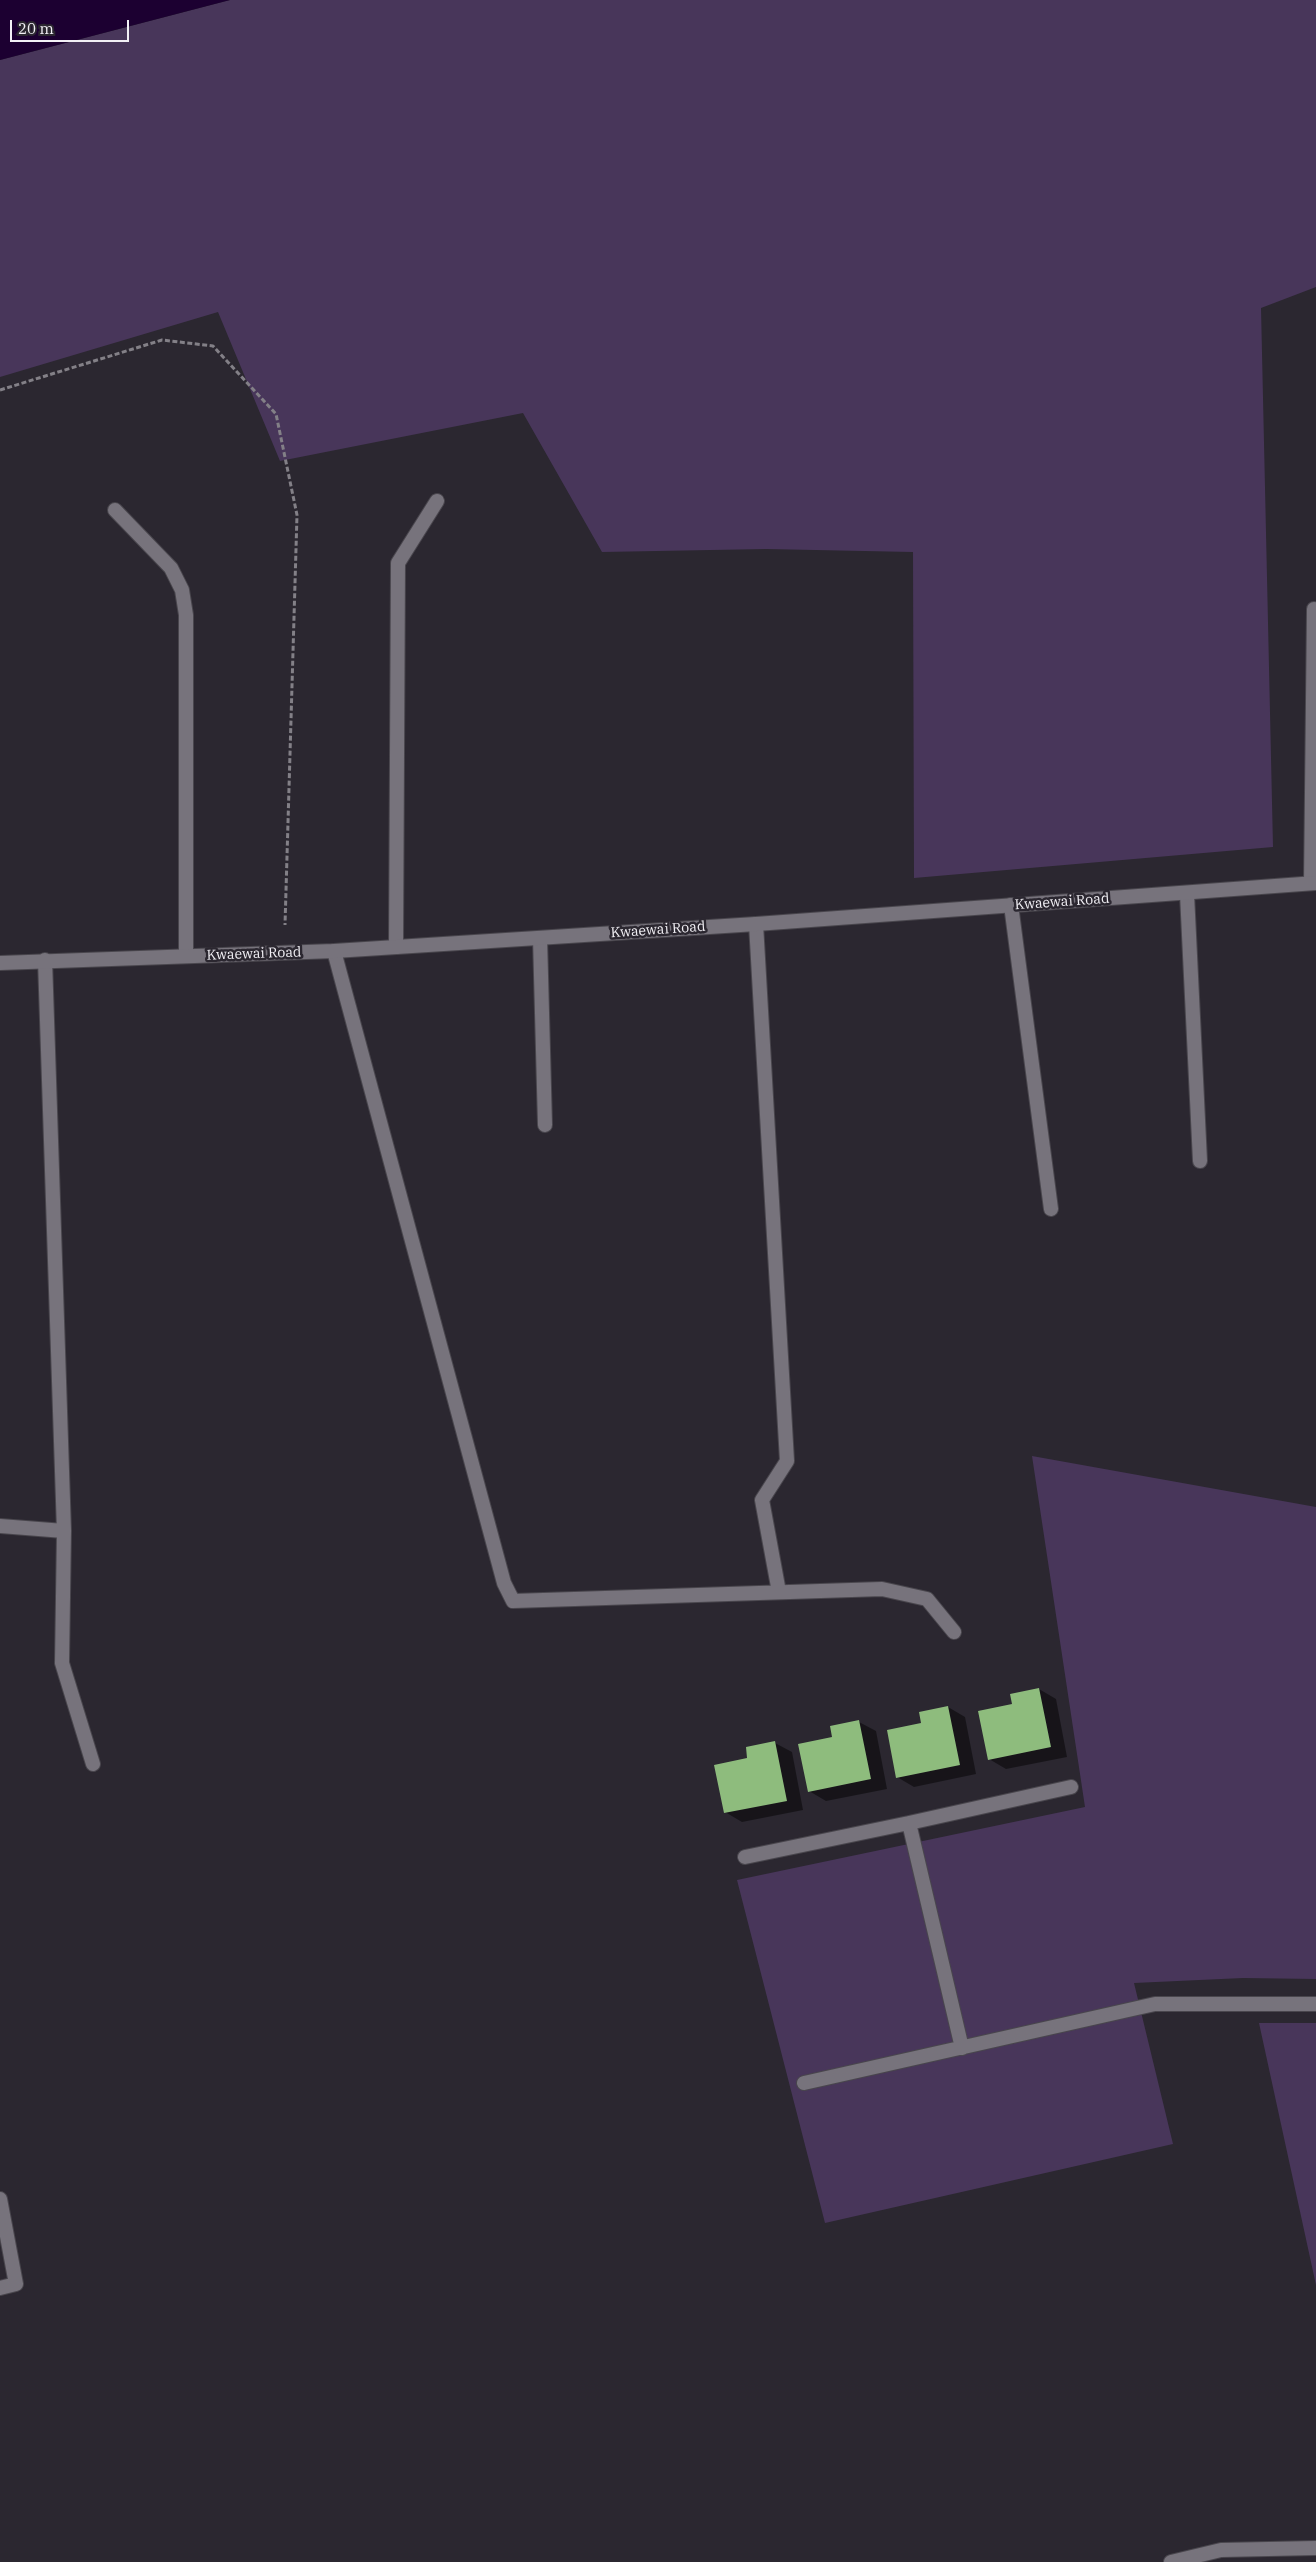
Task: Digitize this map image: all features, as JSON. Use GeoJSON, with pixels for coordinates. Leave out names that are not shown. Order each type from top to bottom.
{"type":"FeatureCollection","features":[{"type":"Feature","properties":{"kind":"street"},"geometry":{"type":"LineString","coordinates":[[396,947],[398,563],[437,502]]}},
{"type":"Feature","properties":{"kind":"street"},"geometry":{"type":"LineString","coordinates":[[115,510],[171,568],[182,590],[186,615],[186,956]]}},
{"type":"Feature","properties":{"kind":"street"},"geometry":{"type":"LineString","coordinates":[[1313,883],[1314,609]]}},
{"type":"Feature","properties":{"kind":"street","name":"Kwaewai Road"},"geometry":{"type":"LineString","coordinates":[[0,963],[334,951],[756,924],[1187,894],[1313,883]]}},
{"type":"Feature","properties":{"kind":"street"},"geometry":{"type":"LineString","coordinates":[[1187,894],[1200,1161]]}},
{"type":"Feature","properties":{"kind":"street"},"geometry":{"type":"LineString","coordinates":[[1011,905],[1051,1209]]}},
{"type":"Feature","properties":{"kind":"street"},"geometry":{"type":"LineString","coordinates":[[756,924],[787,1461],[762,1500],[779,1592]]}},
{"type":"Feature","properties":{"kind":"street"},"geometry":{"type":"LineString","coordinates":[[540,938],[545,1125]]}},
{"type":"Feature","properties":{"kind":"street"},"geometry":{"type":"LineString","coordinates":[[334,951],[501,1574],[513,1601],[882,1588],[927,1599],[954,1632]]}},
{"type":"Feature","properties":{"kind":"street"},"geometry":{"type":"LineString","coordinates":[[45,960],[64,1531],[62,1663],[93,1764]]}},
{"type":"Feature","properties":{"kind":"street"},"geometry":{"type":"LineString","coordinates":[[0,1526],[64,1531]]}},
{"type":"Feature","properties":{"kind":"street"},"geometry":{"type":"LineString","coordinates":[[745,1857],[1070,1787]]}},
{"type":"Feature","properties":{"kind":"street"},"geometry":{"type":"LineString","coordinates":[[909,1823],[962,2048]]}},
{"type":"Feature","properties":{"kind":"street"},"geometry":{"type":"LineString","coordinates":[[804,2083],[1155,2004],[1316,2004]]}},
{"type":"Feature","properties":{"kind":"street"},"geometry":{"type":"LineString","coordinates":[[0,2199],[16,2284],[0,2288]]}},
{"type":"Feature","properties":{"kind":"street"},"geometry":{"type":"LineString","coordinates":[[1171,2562],[1221,2550],[1316,2548]]}},
{"type":"Feature","properties":{"kind":"path"},"geometry":{"type":"LineString","coordinates":[[0,390],[162,340],[213,346],[276,414],[297,515],[285,953]]}},
{"type":"Feature","properties":{"kind":"shaded area"},"geometry":{"type":"Polygon","coordinates":[[[0,0],[230,0],[0,60],[0,0]]]}},
{"type":"Feature","properties":{"kind":"shaded area"},"geometry":{"type":"Polygon","coordinates":[[[230,0],[1316,0],[1316,287],[1261,308],[1273,847],[914,878],[913,552],[766,549],[602,552],[523,413],[280,461],[218,312],[0,377],[0,60],[230,0]]]}},
{"type":"Feature","properties":{"kind":"shaded area"},"geometry":{"type":"Polygon","coordinates":[[[1032,1456],[1316,1507],[1316,1979],[1243,1978],[1134,1983],[1173,2144],[825,2223],[737,1880],[1085,1807],[1032,1456]]]}},
{"type":"Feature","properties":{"kind":"shaded area"},"geometry":{"type":"Polygon","coordinates":[[[1259,2023],[1316,2023],[1316,2285],[1259,2023]]]}},
{"type":"Feature","properties":{"kind":"building"},"geometry":{"type":"Polygon","coordinates":[[[1039,1688],[1051,1747],[988,1760],[978,1711],[1012,1704],[1010,1694],[1039,1688]]]}},
{"type":"Feature","properties":{"kind":"building"},"geometry":{"type":"Polygon","coordinates":[[[948,1706],[960,1765],[896,1778],[887,1730],[921,1723],[919,1712],[948,1706]]]}},
{"type":"Feature","properties":{"kind":"building"},"geometry":{"type":"Polygon","coordinates":[[[859,1720],[871,1779],[808,1792],[798,1744],[832,1737],[830,1726],[859,1720]]]}},
{"type":"Feature","properties":{"kind":"building"},"geometry":{"type":"Polygon","coordinates":[[[775,1741],[787,1801],[724,1813],[714,1765],[747,1758],[746,1747],[775,1741]]]}}]}
